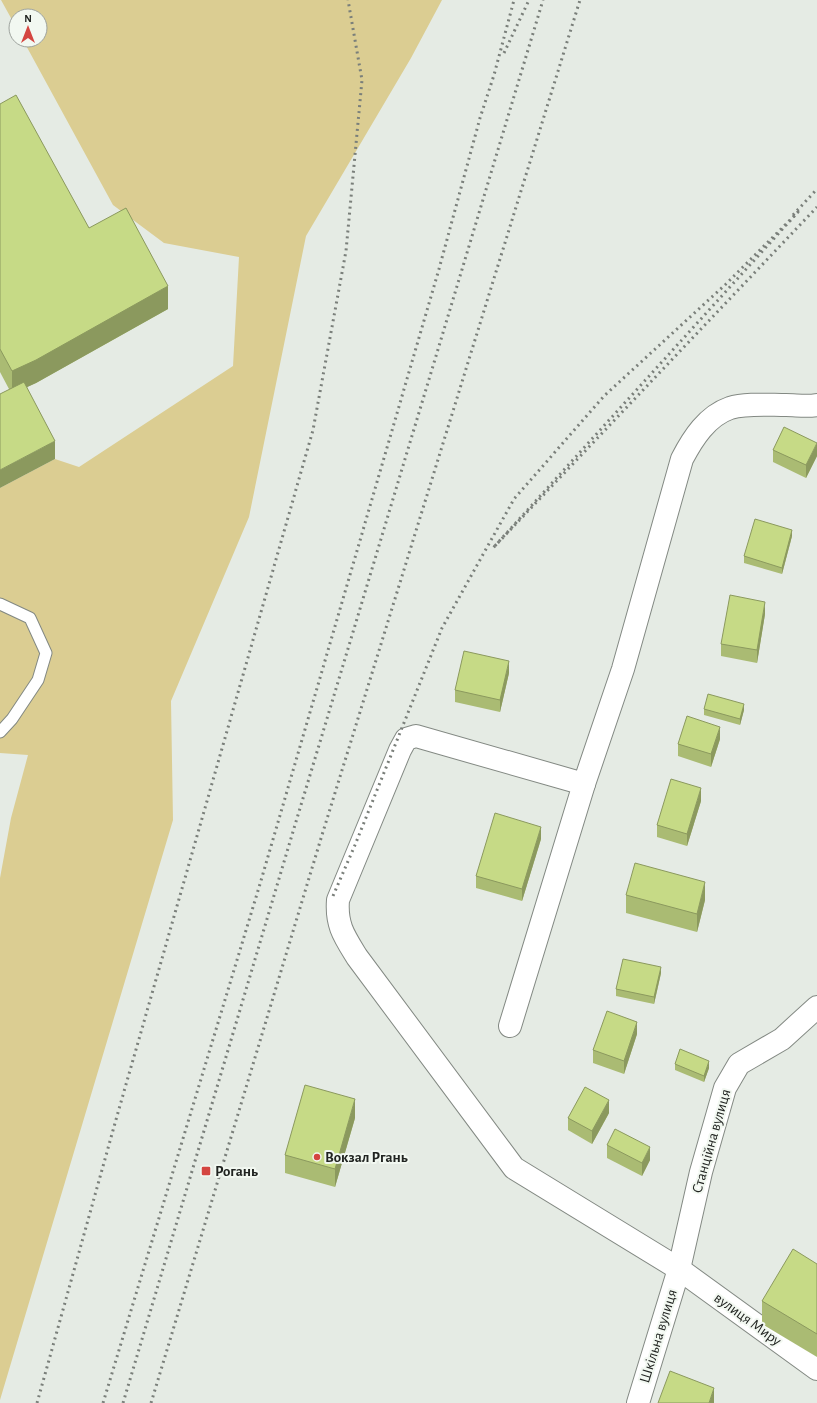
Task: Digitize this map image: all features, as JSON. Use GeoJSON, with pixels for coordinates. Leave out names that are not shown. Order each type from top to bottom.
{"type":"FeatureCollection","features":[{"type":"Feature","properties":{"kind":"street"},"geometry":{"type":"LineString","coordinates":[[510,1026],[584,784],[623,669],[682,459],[690,444],[701,429],[714,417],[730,408],[751,405],[817,404]]}},
{"type":"Feature","properties":{"kind":"street","name":"вулиця Миру"},"geometry":{"type":"LineString","coordinates":[[584,784],[416,736],[406,739],[400,750],[338,900],[338,913],[342,931],[357,957],[514,1168],[679,1269],[817,1369]]}},
{"type":"Feature","properties":{"kind":"street","name":"Станційна вулиця"},"geometry":{"type":"LineString","coordinates":[[679,1269],[700,1172],[725,1088],[739,1064],[782,1039],[817,1007]]}},
{"type":"Feature","properties":{"kind":"street","name":"Шкільна вулиця"},"geometry":{"type":"LineString","coordinates":[[638,1403],[679,1269]]}},
{"type":"Feature","properties":{"kind":"lane"},"geometry":{"type":"LineString","coordinates":[[0,604],[30,618],[46,653],[38,680],[12,719],[0,732]]}},
{"type":"Feature","properties":{"kind":"shaded area"},"geometry":{"type":"Polygon","coordinates":[[[1,0],[442,0],[411,58],[306,236],[249,517],[171,701],[173,820],[0,1400],[0,878],[11,818],[28,755],[0,753],[0,488],[55,459],[79,467],[233,366],[239,257],[164,243],[113,205],[27,48],[48,48],[48,8],[8,8],[8,13],[1,0]]]}},
{"type":"Feature","properties":{"kind":"building"},"geometry":{"type":"Polygon","coordinates":[[[16,95],[89,228],[126,208],[168,286],[36,360],[12,371],[0,349],[0,104],[16,95]]]}},
{"type":"Feature","properties":{"kind":"building"},"geometry":{"type":"Polygon","coordinates":[[[24,382],[55,441],[0,470],[0,394],[24,382]]]}},
{"type":"Feature","properties":{"kind":"building"},"geometry":{"type":"Polygon","coordinates":[[[784,427],[817,443],[806,465],[773,450],[784,427]]]}},
{"type":"Feature","properties":{"kind":"building"},"geometry":{"type":"Polygon","coordinates":[[[755,519],[792,530],[782,568],[744,556],[755,519]]]}},
{"type":"Feature","properties":{"kind":"building"},"geometry":{"type":"Polygon","coordinates":[[[730,595],[765,602],[757,650],[721,644],[730,595]]]}},
{"type":"Feature","properties":{"kind":"building"},"geometry":{"type":"Polygon","coordinates":[[[464,651],[509,661],[500,700],[455,690],[464,651]]]}},
{"type":"Feature","properties":{"kind":"building"},"geometry":{"type":"Polygon","coordinates":[[[708,694],[744,704],[740,719],[704,709],[708,694]]]}},
{"type":"Feature","properties":{"kind":"building"},"geometry":{"type":"Polygon","coordinates":[[[687,716],[720,727],[711,754],[678,744],[687,716]]]}},
{"type":"Feature","properties":{"kind":"building"},"geometry":{"type":"Polygon","coordinates":[[[671,779],[701,788],[687,834],[657,825],[671,779]]]}},
{"type":"Feature","properties":{"kind":"building"},"geometry":{"type":"Polygon","coordinates":[[[495,813],[541,827],[522,889],[476,876],[495,813]]]}},
{"type":"Feature","properties":{"kind":"building"},"geometry":{"type":"Polygon","coordinates":[[[635,863],[705,882],[697,914],[626,895],[635,863]]]}},
{"type":"Feature","properties":{"kind":"building"},"geometry":{"type":"Polygon","coordinates":[[[623,959],[661,967],[654,997],[616,989],[623,959]]]}},
{"type":"Feature","properties":{"kind":"building"},"geometry":{"type":"Polygon","coordinates":[[[607,1011],[637,1022],[624,1061],[593,1050],[607,1011]]]}},
{"type":"Feature","properties":{"kind":"building"},"geometry":{"type":"Polygon","coordinates":[[[680,1049],[709,1061],[704,1076],[675,1064],[680,1049]]]}},
{"type":"Feature","properties":{"kind":"building","name":"Вокзал Ргань"},"geometry":{"type":"Polygon","coordinates":[[[305,1085],[355,1099],[335,1169],[285,1155],[305,1085]]]}},
{"type":"Feature","properties":{"kind":"building"},"geometry":{"type":"Polygon","coordinates":[[[585,1087],[609,1100],[592,1131],[568,1118],[585,1087]]]}},
{"type":"Feature","properties":{"kind":"building"},"geometry":{"type":"Polygon","coordinates":[[[615,1129],[650,1147],[642,1163],[607,1145],[615,1129]]]}},
{"type":"Feature","properties":{"kind":"building"},"geometry":{"type":"Polygon","coordinates":[[[793,1249],[817,1264],[817,1334],[762,1301],[793,1249]]]}},
{"type":"Feature","properties":{"kind":"building"},"geometry":{"type":"Polygon","coordinates":[[[670,1371],[714,1388],[709,1403],[658,1403],[670,1371]]]}},
{"type":"Feature","properties":{"kind":"railway"},"geometry":{"type":"LineString","coordinates":[[37,1403],[117,1116],[313,430],[346,251],[362,80],[348,0]]}},
{"type":"Feature","properties":{"kind":"railway"},"geometry":{"type":"LineString","coordinates":[[103,1403],[260,884],[439,269],[514,0]]}},
{"type":"Feature","properties":{"kind":"railway"},"geometry":{"type":"LineString","coordinates":[[504,53],[529,0]]}},
{"type":"Feature","properties":{"kind":"railway"},"geometry":{"type":"LineString","coordinates":[[123,1403],[543,0]]}},
{"type":"Feature","properties":{"kind":"railway"},"geometry":{"type":"LineString","coordinates":[[151,1403],[322,835],[580,0]]}},
{"type":"Feature","properties":{"kind":"railway"},"geometry":{"type":"LineString","coordinates":[[793,215],[817,189]]}},
{"type":"Feature","properties":{"kind":"railway"},"geometry":{"type":"LineString","coordinates":[[333,896],[442,628],[514,499],[604,396],[726,284],[798,212],[493,548],[817,207]]}},
{"type":"Feature","properties":{"kind":"place","name":"Вокзал Ргань"},"geometry":{"type":"Point","coordinates":[317,1157]}},
{"type":"Feature","properties":{"kind":"place","name":"Рогань"},"geometry":{"type":"Point","coordinates":[206,1171]}}]}
